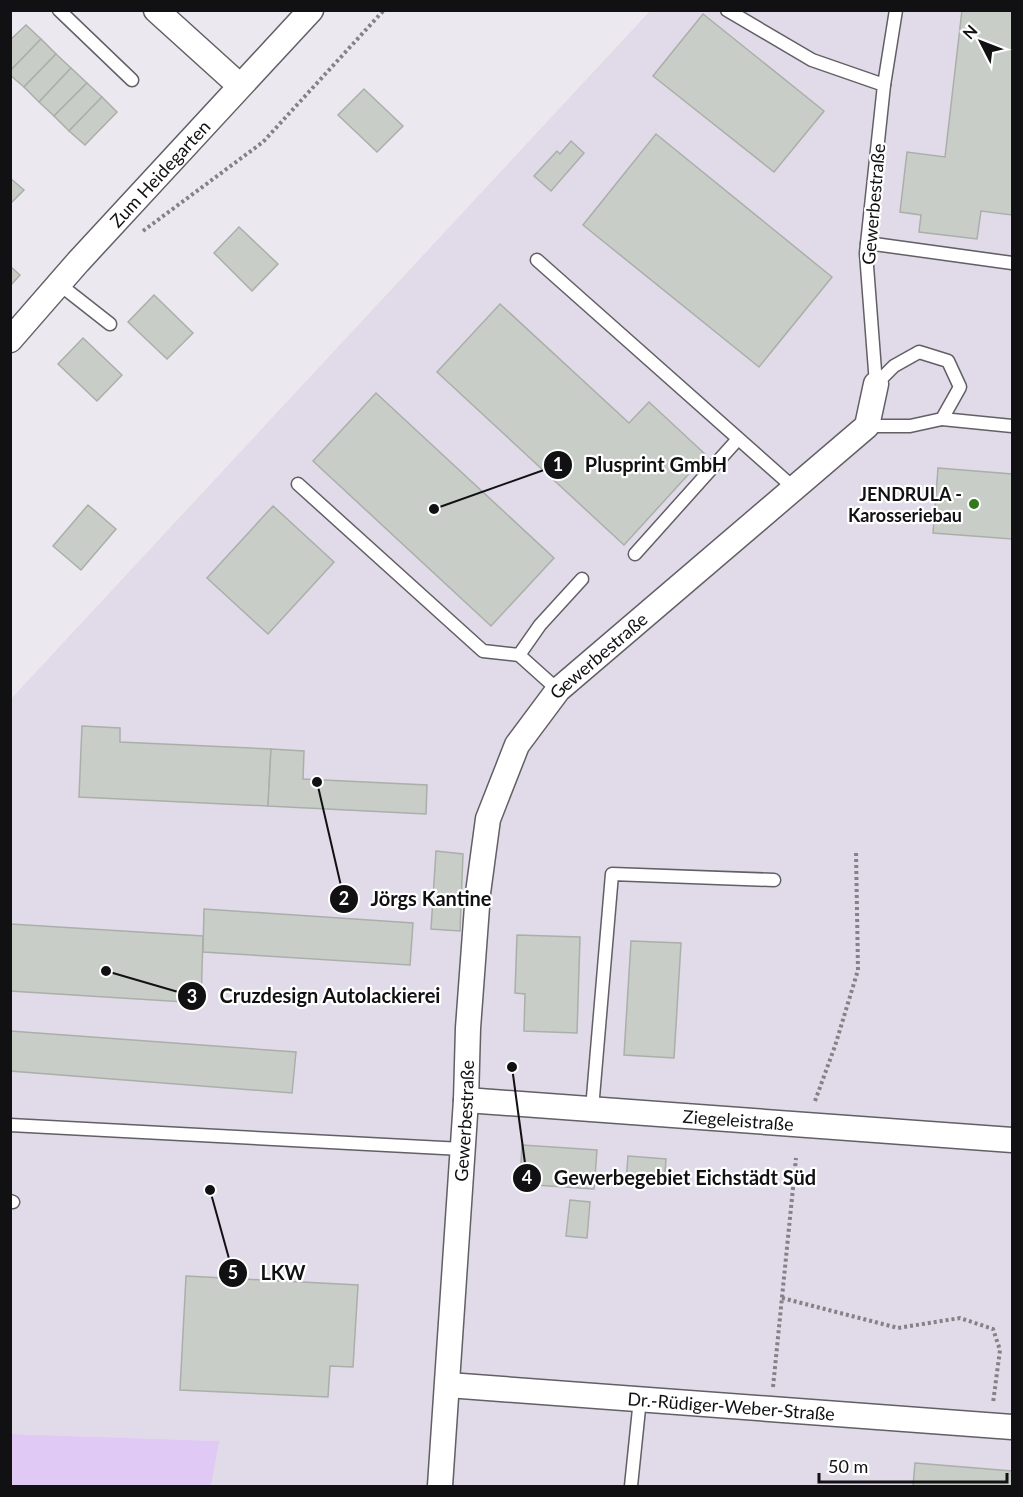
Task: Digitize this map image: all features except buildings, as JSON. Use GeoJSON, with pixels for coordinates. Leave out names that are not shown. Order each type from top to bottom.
{"type":"FeatureCollection","features":[{"type":"Feature","properties":{"kind":"street"},"geometry":{"type":"LineString","coordinates":[[156,10],[240,86]]}},
{"type":"Feature","properties":{"kind":"street","name":"Zum Heidegarten"},"geometry":{"type":"LineString","coordinates":[[10,340],[311,10]]}},
{"type":"Feature","properties":{"kind":"street","name":"Gewerbestraße"},"geometry":{"type":"LineString","coordinates":[[441,1486],[478,893],[488,819],[517,745],[558,690],[867,426],[876,384]]}},
{"type":"Feature","properties":{"kind":"street","name":"Ziegeleistraße"},"geometry":{"type":"LineString","coordinates":[[465,1100],[1012,1140]]}},
{"type":"Feature","properties":{"kind":"street","name":"Dr.-Rüdiger-Weber-Straße"},"geometry":{"type":"LineString","coordinates":[[448,1385],[1001,1426]]}},
{"type":"Feature","properties":{"kind":"lane"},"geometry":{"type":"LineString","coordinates":[[58,10],[132,80]]}},
{"type":"Feature","properties":{"kind":"lane"},"geometry":{"type":"LineString","coordinates":[[727,10],[812,60],[884,85]]}},
{"type":"Feature","properties":{"kind":"lane","name":"Gewerbestraße"},"geometry":{"type":"LineString","coordinates":[[876,384],[866,253],[884,85],[896,10]]}},
{"type":"Feature","properties":{"kind":"lane"},"geometry":{"type":"LineString","coordinates":[[867,243],[1012,263]]}},
{"type":"Feature","properties":{"kind":"lane"},"geometry":{"type":"LineString","coordinates":[[537,260],[794,488]]}},
{"type":"Feature","properties":{"kind":"lane"},"geometry":{"type":"LineString","coordinates":[[59,284],[110,324]]}},
{"type":"Feature","properties":{"kind":"lane"},"geometry":{"type":"LineString","coordinates":[[876,384],[894,366],[920,352],[948,361],[960,387],[942,419]]}},
{"type":"Feature","properties":{"kind":"lane"},"geometry":{"type":"LineString","coordinates":[[867,426],[910,426],[942,419],[1012,426]]}},
{"type":"Feature","properties":{"kind":"lane"},"geometry":{"type":"LineString","coordinates":[[635,554],[738,439]]}},
{"type":"Feature","properties":{"kind":"lane"},"geometry":{"type":"LineString","coordinates":[[298,484],[483,651],[519,655],[558,690]]}},
{"type":"Feature","properties":{"kind":"lane"},"geometry":{"type":"LineString","coordinates":[[519,655],[540,625],[582,579]]}},
{"type":"Feature","properties":{"kind":"lane"},"geometry":{"type":"LineString","coordinates":[[592,1109],[612,874],[774,880]]}},
{"type":"Feature","properties":{"kind":"lane"},"geometry":{"type":"LineString","coordinates":[[10,1125],[462,1149]]}},
{"type":"Feature","properties":{"kind":"lane"},"geometry":{"type":"LineString","coordinates":[[631,1486],[640,1399]]}},
{"type":"Feature","properties":{"kind":"path"},"geometry":{"type":"LineString","coordinates":[[140,233],[263,142],[384,10]]}},
{"type":"Feature","properties":{"kind":"path"},"geometry":{"type":"LineString","coordinates":[[807,1125],[836,1046],[858,970],[856,851]]}},
{"type":"Feature","properties":{"kind":"path"},"geometry":{"type":"LineString","coordinates":[[771,1409],[796,1158]]}},
{"type":"Feature","properties":{"kind":"path"},"geometry":{"type":"LineString","coordinates":[[782,1298],[898,1328],[960,1318],[993,1329],[1000,1350],[1001,1426]]}},
{"type":"Feature","properties":{"kind":"shaded area"},"geometry":{"type":"Polygon","coordinates":[[[650,11],[1012,11],[1012,1486],[211,1486],[218,1441],[11,1434],[10,700],[650,11]]]}},
{"type":"Feature","properties":{"kind":"shaded area"},"geometry":{"type":"Polygon","coordinates":[[[11,1434],[219,1441],[211,1486],[11,1486],[11,1434]]]}},
{"type":"Feature","properties":{"kind":"place","name":"JENDRULA - Karosseriebau"},"geometry":{"type":"Point","coordinates":[974,504]}},
{"type":"Feature","properties":{"kind":"place","name":"Plusprint GmbH"},"geometry":{"type":"Point","coordinates":[434,509]}},
{"type":"Feature","properties":{"kind":"place","name":"Jörgs Kantine"},"geometry":{"type":"Point","coordinates":[317,782]}},
{"type":"Feature","properties":{"kind":"place","name":"Cruzdesign Autolackierei"},"geometry":{"type":"Point","coordinates":[106,971]}},
{"type":"Feature","properties":{"kind":"place","name":"Gewerbegebiet Eichstädt Süd"},"geometry":{"type":"Point","coordinates":[512,1067]}},
{"type":"Feature","properties":{"kind":"place","name":"LKW"},"geometry":{"type":"Point","coordinates":[210,1190]}}]}
